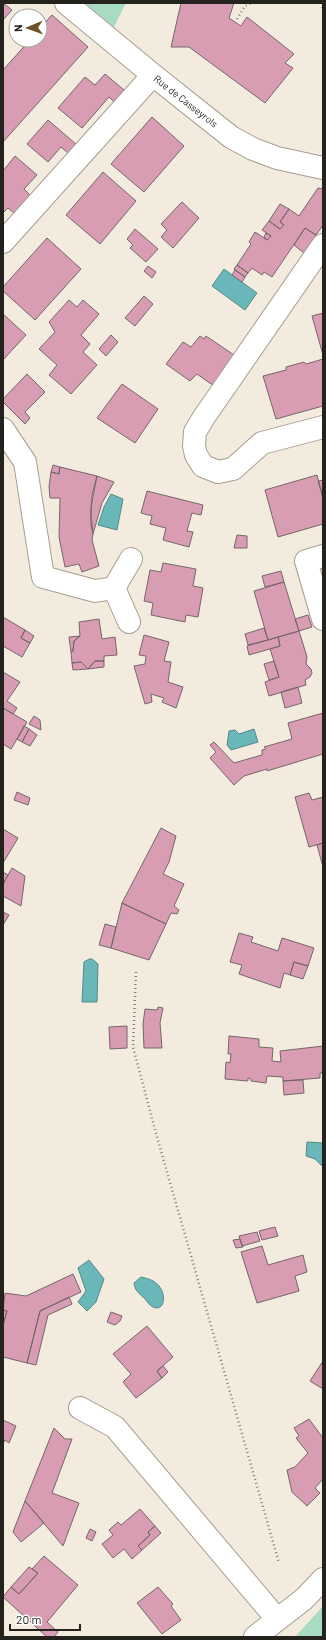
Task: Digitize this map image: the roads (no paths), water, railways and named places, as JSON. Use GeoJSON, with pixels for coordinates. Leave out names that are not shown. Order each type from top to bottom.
{"type":"FeatureCollection","features":[{"type":"Feature","properties":{"kind":"street","name":"Rue de Casseyrols"},"geometry":{"type":"LineString","coordinates":[[66,3],[231,137],[253,149],[277,158],[323,168]]}},
{"type":"Feature","properties":{"kind":"street"},"geometry":{"type":"LineString","coordinates":[[3,242],[153,75]]}},
{"type":"Feature","properties":{"kind":"street"},"geometry":{"type":"LineString","coordinates":[[323,245],[204,417],[195,432],[194,446],[196,455],[203,466],[218,472],[233,469],[262,444],[323,427]]}},
{"type":"Feature","properties":{"kind":"street"},"geometry":{"type":"LineString","coordinates":[[3,429],[25,462],[43,577],[95,591],[114,588],[131,560]]}},
{"type":"Feature","properties":{"kind":"street"},"geometry":{"type":"LineString","coordinates":[[323,556],[306,561],[323,619]]}},
{"type":"Feature","properties":{"kind":"street"},"geometry":{"type":"LineString","coordinates":[[114,588],[128,622]]}},
{"type":"Feature","properties":{"kind":"street"},"geometry":{"type":"LineString","coordinates":[[80,1408],[115,1427],[278,1619]]}},
{"type":"Feature","properties":{"kind":"street"},"geometry":{"type":"LineString","coordinates":[[254,1637],[304,1599],[323,1579]]}},
{"type":"Feature","properties":{"kind":"water"},"geometry":{"type":"Polygon","coordinates":[[[224,269],[257,293],[245,310],[212,286],[224,269]]]}},
{"type":"Feature","properties":{"kind":"water"},"geometry":{"type":"Polygon","coordinates":[[[111,494],[123,499],[117,530],[98,525],[104,507],[111,494]]]}},
{"type":"Feature","properties":{"kind":"water"},"geometry":{"type":"Polygon","coordinates":[[[254,729],[258,742],[231,750],[227,745],[229,731],[235,730],[239,734],[254,729]]]}},
{"type":"Feature","properties":{"kind":"water"},"geometry":{"type":"Polygon","coordinates":[[[92,959],[98,964],[97,1002],[82,1002],[84,962],[92,959]]]}},
{"type":"Feature","properties":{"kind":"water"},"geometry":{"type":"Polygon","coordinates":[[[307,1142],[323,1143],[323,1167],[315,1159],[306,1156],[307,1142]]]}},
{"type":"Feature","properties":{"kind":"water"},"geometry":{"type":"Polygon","coordinates":[[[89,1260],[104,1279],[96,1302],[87,1311],[78,1302],[86,1291],[78,1268],[89,1260]]]}},
{"type":"Feature","properties":{"kind":"water"},"geometry":{"type":"Polygon","coordinates":[[[141,1277],[153,1281],[161,1289],[164,1299],[161,1307],[153,1307],[136,1290],[134,1283],[141,1277]]]}}]}
